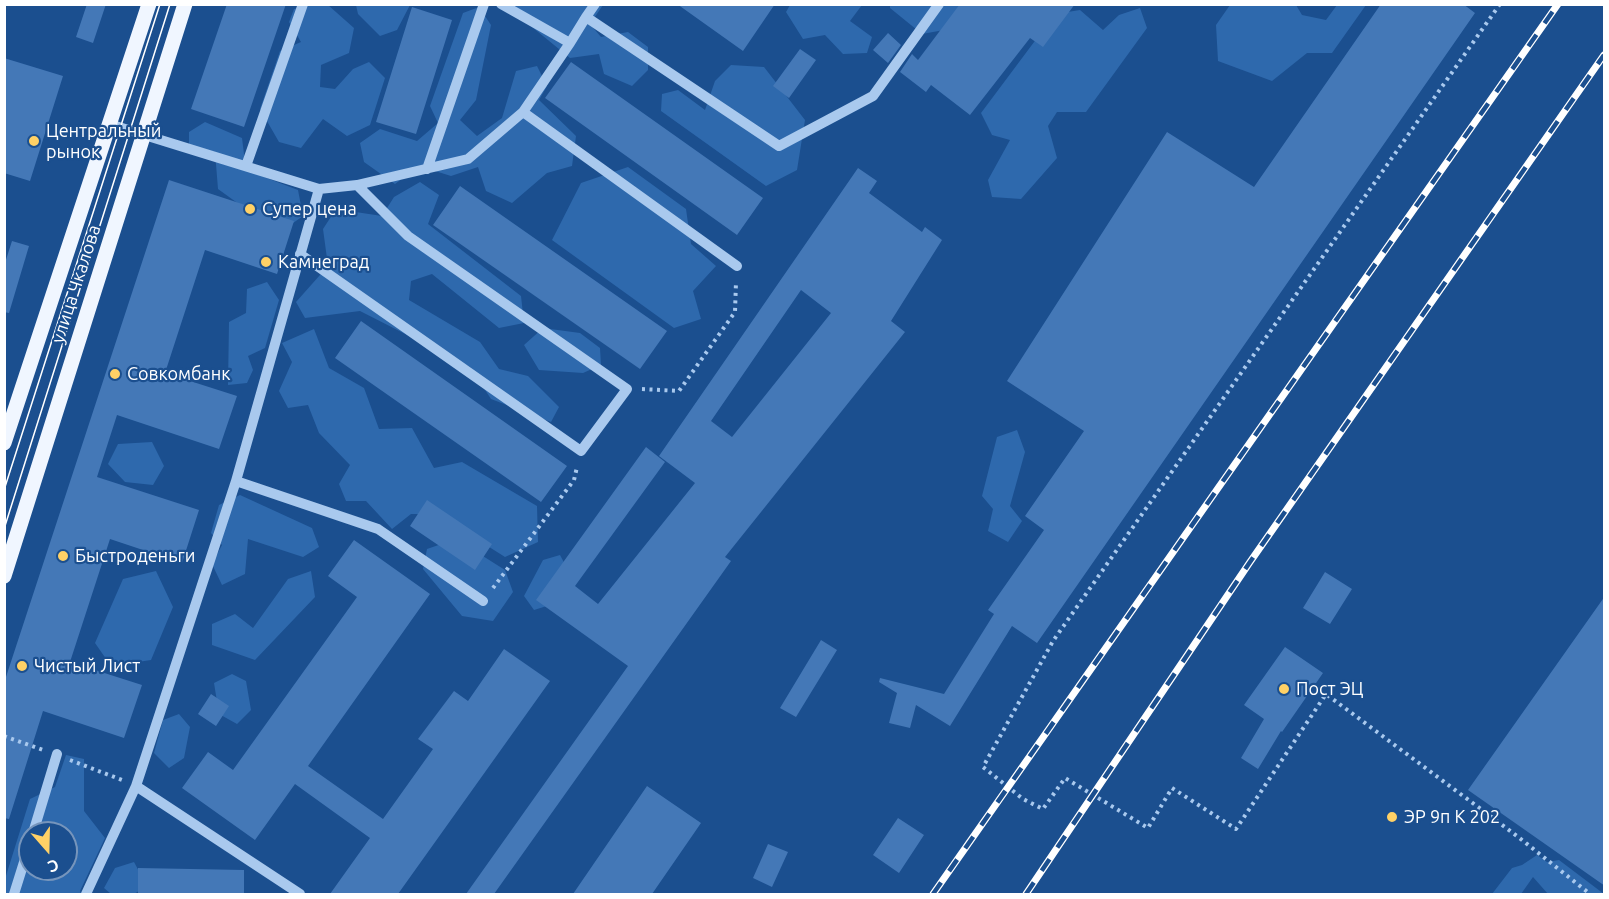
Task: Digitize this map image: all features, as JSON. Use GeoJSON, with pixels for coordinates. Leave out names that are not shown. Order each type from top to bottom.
{"type":"FeatureCollection","features":[{"type":"Feature","properties":{"kind":"main road","name":"улица Чкалова"},"geometry":{"type":"LineString","coordinates":[[4,443],[149,4]]}},
{"type":"Feature","properties":{"kind":"main road","name":"улица Чкалова"},"geometry":{"type":"LineString","coordinates":[[4,576],[185,4]]}},
{"type":"Feature","properties":{"kind":"lane"},"geometry":{"type":"LineString","coordinates":[[246,166],[303,4]]}},
{"type":"Feature","properties":{"kind":"lane"},"geometry":{"type":"LineString","coordinates":[[427,169],[484,4]]}},
{"type":"Feature","properties":{"kind":"lane"},"geometry":{"type":"LineString","coordinates":[[501,4],[570,43]]}},
{"type":"Feature","properties":{"kind":"lane"},"geometry":{"type":"LineString","coordinates":[[109,124],[319,189],[357,185],[468,159],[523,112],[595,4]]}},
{"type":"Feature","properties":{"kind":"lane"},"geometry":{"type":"LineString","coordinates":[[586,17],[779,146],[873,96],[939,4]]}},
{"type":"Feature","properties":{"kind":"lane"},"geometry":{"type":"LineString","coordinates":[[523,112],[737,266]]}},
{"type":"Feature","properties":{"kind":"lane"},"geometry":{"type":"LineString","coordinates":[[300,254],[581,451],[627,389],[408,236],[357,185]]}},
{"type":"Feature","properties":{"kind":"lane"},"geometry":{"type":"LineString","coordinates":[[86,894],[136,786],[236,481],[319,189]]}},
{"type":"Feature","properties":{"kind":"lane"},"geometry":{"type":"LineString","coordinates":[[236,481],[378,529],[483,601]]}},
{"type":"Feature","properties":{"kind":"lane"},"geometry":{"type":"LineString","coordinates":[[37,821],[57,754]]}},
{"type":"Feature","properties":{"kind":"lane"},"geometry":{"type":"LineString","coordinates":[[136,786],[300,894]]}},
{"type":"Feature","properties":{"kind":"path"},"geometry":{"type":"LineString","coordinates":[[1500,4],[1053,641],[983,767],[1023,799],[1043,809],[1065,778],[1148,828],[1172,788],[1236,829],[1326,694],[1517,836],[1590,894]]}},
{"type":"Feature","properties":{"kind":"path"},"geometry":{"type":"LineString","coordinates":[[627,389],[679,391],[735,312],[737,266]]}},
{"type":"Feature","properties":{"kind":"path"},"geometry":{"type":"LineString","coordinates":[[483,601],[574,480],[581,451]]}},
{"type":"Feature","properties":{"kind":"shaded area"},"geometry":{"type":"Polygon","coordinates":[[[356,4],[410,5],[397,30],[380,36],[358,14],[356,4]]]}},
{"type":"Feature","properties":{"kind":"shaded area"},"geometry":{"type":"Polygon","coordinates":[[[890,4],[962,5],[955,28],[922,34],[890,8],[890,4]]]}},
{"type":"Feature","properties":{"kind":"shaded area"},"geometry":{"type":"Polygon","coordinates":[[[307,5],[328,5],[354,28],[349,53],[321,65],[320,87],[335,89],[353,69],[369,62],[385,78],[370,125],[347,136],[323,119],[301,148],[279,142],[260,109],[280,51],[301,42],[289,22],[294,9],[307,5]]]}},
{"type":"Feature","properties":{"kind":"shaded area"},"geometry":{"type":"Polygon","coordinates":[[[505,5],[603,5],[590,24],[601,37],[628,32],[648,47],[648,70],[632,86],[604,74],[599,54],[570,58],[505,5]]]}},
{"type":"Feature","properties":{"kind":"shaded area"},"geometry":{"type":"Polygon","coordinates":[[[790,5],[862,5],[850,21],[872,37],[867,53],[843,54],[825,35],[803,39],[786,12],[790,5]]]}},
{"type":"Feature","properties":{"kind":"shaded area"},"geometry":{"type":"Polygon","coordinates":[[[1230,5],[1296,5],[1302,15],[1326,20],[1337,5],[1366,5],[1332,53],[1307,53],[1272,81],[1218,61],[1216,25],[1230,5]]]}},
{"type":"Feature","properties":{"kind":"shaded area"},"geometry":{"type":"Polygon","coordinates":[[[479,7],[491,25],[476,100],[460,120],[477,136],[502,118],[516,71],[537,66],[547,86],[539,100],[576,136],[572,166],[547,173],[512,203],[486,191],[478,167],[451,176],[419,166],[395,184],[364,162],[360,143],[380,129],[417,141],[438,123],[430,106],[463,13],[479,7]]]}},
{"type":"Feature","properties":{"kind":"shaded area"},"geometry":{"type":"Polygon","coordinates":[[[1140,8],[1147,28],[1086,112],[1057,112],[1048,126],[1057,158],[1021,199],[992,197],[988,180],[1010,140],[992,135],[981,113],[1055,14],[1080,10],[1103,30],[1119,15],[1140,8]]]}},
{"type":"Feature","properties":{"kind":"shaded area"},"geometry":{"type":"Polygon","coordinates":[[[731,65],[764,67],[805,120],[797,170],[766,186],[661,111],[662,94],[678,90],[705,110],[715,81],[731,65]]]}},
{"type":"Feature","properties":{"kind":"shaded area"},"geometry":{"type":"Polygon","coordinates":[[[205,122],[242,138],[246,170],[298,190],[303,216],[279,233],[218,189],[215,152],[189,145],[189,132],[205,122]]]}},
{"type":"Feature","properties":{"kind":"shaded area"},"geometry":{"type":"Polygon","coordinates":[[[628,167],[686,209],[691,244],[716,266],[693,291],[701,319],[674,328],[552,240],[581,183],[628,167]]]}},
{"type":"Feature","properties":{"kind":"shaded area"},"geometry":{"type":"Polygon","coordinates":[[[420,182],[439,195],[428,224],[521,296],[524,323],[499,328],[432,274],[411,281],[409,300],[480,342],[499,369],[528,376],[559,407],[551,422],[491,399],[470,367],[360,311],[305,318],[296,302],[328,266],[323,229],[336,209],[382,216],[394,197],[420,182]]]}},
{"type":"Feature","properties":{"kind":"shaded area"},"geometry":{"type":"Polygon","coordinates":[[[267,282],[279,300],[265,348],[248,356],[253,370],[247,383],[228,385],[229,322],[246,313],[247,289],[267,282]]]}},
{"type":"Feature","properties":{"kind":"shaded area"},"geometry":{"type":"Polygon","coordinates":[[[543,328],[580,333],[600,348],[601,365],[583,373],[539,370],[524,345],[543,328]]]}},
{"type":"Feature","properties":{"kind":"shaded area"},"geometry":{"type":"Polygon","coordinates":[[[314,329],[329,368],[364,388],[379,429],[412,428],[434,468],[462,462],[537,506],[538,542],[505,557],[437,514],[411,514],[392,529],[366,501],[346,501],[339,484],[350,465],[319,433],[308,405],[288,408],[279,391],[292,362],[282,343],[314,329]]]}},
{"type":"Feature","properties":{"kind":"shaded area"},"geometry":{"type":"Polygon","coordinates":[[[1017,430],[1025,452],[1010,506],[1022,521],[1008,542],[988,531],[993,509],[982,496],[997,437],[1017,430]]]}},
{"type":"Feature","properties":{"kind":"shaded area"},"geometry":{"type":"Polygon","coordinates":[[[152,442],[164,466],[153,485],[125,482],[108,464],[118,444],[152,442]]]}},
{"type":"Feature","properties":{"kind":"shaded area"},"geometry":{"type":"Polygon","coordinates":[[[240,495],[312,528],[319,547],[303,557],[248,539],[245,574],[222,585],[212,564],[222,545],[211,533],[219,505],[240,495]]]}},
{"type":"Feature","properties":{"kind":"shaded area"},"geometry":{"type":"Polygon","coordinates":[[[456,539],[505,570],[513,592],[493,621],[462,616],[423,569],[427,549],[456,539]]]}},
{"type":"Feature","properties":{"kind":"shaded area"},"geometry":{"type":"Polygon","coordinates":[[[560,555],[568,570],[550,605],[534,610],[524,596],[543,560],[560,555]]]}},
{"type":"Feature","properties":{"kind":"shaded area"},"geometry":{"type":"Polygon","coordinates":[[[156,571],[173,607],[151,660],[111,666],[95,643],[123,579],[156,571]]]}},
{"type":"Feature","properties":{"kind":"shaded area"},"geometry":{"type":"Polygon","coordinates":[[[311,571],[315,597],[255,660],[212,645],[212,624],[235,614],[253,628],[288,579],[311,571]]]}},
{"type":"Feature","properties":{"kind":"shaded area"},"geometry":{"type":"Polygon","coordinates":[[[232,674],[246,681],[251,710],[237,724],[219,714],[214,683],[232,674]]]}},
{"type":"Feature","properties":{"kind":"shaded area"},"geometry":{"type":"Polygon","coordinates":[[[179,714],[190,727],[184,758],[169,768],[154,753],[163,720],[179,714]]]}},
{"type":"Feature","properties":{"kind":"shaded area"},"geometry":{"type":"Polygon","coordinates":[[[66,755],[84,759],[84,811],[105,838],[80,891],[81,894],[5,894],[5,879],[18,837],[18,881],[78,881],[78,821],[23,821],[30,799],[55,787],[66,755]]]}},
{"type":"Feature","properties":{"kind":"shaded area"},"geometry":{"type":"Polygon","coordinates":[[[1537,855],[1547,862],[1559,860],[1604,894],[1548,894],[1533,877],[1521,894],[1492,894],[1512,868],[1522,865],[1537,855]]]}},
{"type":"Feature","properties":{"kind":"shaded area"},"geometry":{"type":"Polygon","coordinates":[[[134,862],[147,886],[134,894],[111,894],[104,888],[115,868],[134,862]]]}},
{"type":"Feature","properties":{"kind":"building"},"geometry":{"type":"Polygon","coordinates":[[[87,4],[106,4],[93,43],[76,37],[87,4]]]}},
{"type":"Feature","properties":{"kind":"building"},"geometry":{"type":"Polygon","coordinates":[[[227,4],[286,4],[244,127],[191,109],[227,4]]]}},
{"type":"Feature","properties":{"kind":"building"},"geometry":{"type":"Polygon","coordinates":[[[677,4],[775,4],[743,51],[677,4]]]}},
{"type":"Feature","properties":{"kind":"building"},"geometry":{"type":"Polygon","coordinates":[[[960,4],[1075,4],[1043,47],[1030,38],[970,115],[931,85],[926,92],[900,72],[912,54],[918,60],[960,4]]]}},
{"type":"Feature","properties":{"kind":"building"},"geometry":{"type":"Polygon","coordinates":[[[1381,4],[1463,4],[1475,13],[1037,643],[1012,626],[950,726],[916,705],[910,728],[889,723],[897,693],[879,682],[880,678],[944,694],[994,614],[988,610],[1044,530],[1025,516],[1084,431],[1007,381],[1167,132],[1254,187],[1381,4]]]}},
{"type":"Feature","properties":{"kind":"building"},"geometry":{"type":"Polygon","coordinates":[[[412,7],[452,20],[416,134],[376,122],[412,7]]]}},
{"type":"Feature","properties":{"kind":"building"},"geometry":{"type":"Polygon","coordinates":[[[888,33],[901,45],[888,63],[873,50],[888,33]]]}},
{"type":"Feature","properties":{"kind":"building"},"geometry":{"type":"Polygon","coordinates":[[[800,49],[816,60],[789,98],[773,86],[800,49]]]}},
{"type":"Feature","properties":{"kind":"building"},"geometry":{"type":"Polygon","coordinates":[[[4,58],[63,76],[30,181],[4,173],[4,58]]]}},
{"type":"Feature","properties":{"kind":"building"},"geometry":{"type":"Polygon","coordinates":[[[571,62],[763,198],[737,235],[545,98],[571,62]]]}},
{"type":"Feature","properties":{"kind":"building"},"geometry":{"type":"Polygon","coordinates":[[[858,168],[877,181],[869,193],[922,232],[925,227],[942,240],[891,321],[905,332],[725,557],[731,561],[494,894],[466,894],[628,666],[536,600],[646,447],[665,462],[575,586],[598,604],[695,483],[659,456],[858,168]],[[801,290],[711,421],[732,437],[831,313],[801,290]]]}},
{"type":"Feature","properties":{"kind":"building"},"geometry":{"type":"Polygon","coordinates":[[[169,180],[294,221],[277,274],[205,250],[165,373],[237,396],[219,449],[117,415],[97,477],[199,510],[182,563],[110,539],[70,662],[142,685],[124,738],[43,711],[9,819],[4,818],[4,683],[169,180]]]}},
{"type":"Feature","properties":{"kind":"building"},"geometry":{"type":"Polygon","coordinates":[[[460,186],[667,331],[640,369],[433,225],[460,186]]]}},
{"type":"Feature","properties":{"kind":"building"},"geometry":{"type":"Polygon","coordinates":[[[12,241],[29,246],[9,313],[4,312],[4,266],[12,241]]]}},
{"type":"Feature","properties":{"kind":"building"},"geometry":{"type":"Polygon","coordinates":[[[361,321],[567,466],[541,502],[335,358],[361,321]]]}},
{"type":"Feature","properties":{"kind":"building"},"geometry":{"type":"Polygon","coordinates":[[[427,500],[492,544],[475,570],[410,526],[427,500]]]}},
{"type":"Feature","properties":{"kind":"building"},"geometry":{"type":"Polygon","coordinates":[[[354,540],[430,594],[308,766],[383,819],[433,749],[418,739],[454,691],[468,701],[504,649],[550,681],[398,894],[330,894],[370,838],[295,784],[255,840],[182,788],[208,752],[233,770],[357,597],[328,576],[354,540]]]}},
{"type":"Feature","properties":{"kind":"building"},"geometry":{"type":"Polygon","coordinates":[[[1325,572],[1352,589],[1330,624],[1303,608],[1325,572]]]}},
{"type":"Feature","properties":{"kind":"building"},"geometry":{"type":"Polygon","coordinates":[[[1605,596],[1605,886],[1468,790],[1605,596]]]}},
{"type":"Feature","properties":{"kind":"building"},"geometry":{"type":"Polygon","coordinates":[[[821,640],[837,650],[796,717],[780,708],[821,640]]]}},
{"type":"Feature","properties":{"kind":"building","name":"Пост ЭЦ"},"geometry":{"type":"Polygon","coordinates":[[[1285,647],[1323,673],[1281,731],[1258,769],[1241,758],[1264,719],[1244,705],[1285,647]]]}},
{"type":"Feature","properties":{"kind":"building"},"geometry":{"type":"Polygon","coordinates":[[[211,694],[229,706],[216,726],[198,714],[211,694]]]}},
{"type":"Feature","properties":{"kind":"building"},"geometry":{"type":"Polygon","coordinates":[[[647,786],[701,823],[652,894],[573,894],[647,786]]]}},
{"type":"Feature","properties":{"kind":"building"},"geometry":{"type":"Polygon","coordinates":[[[898,818],[924,835],[899,873],[873,855],[898,818]]]}},
{"type":"Feature","properties":{"kind":"building"},"geometry":{"type":"Polygon","coordinates":[[[768,844],[788,852],[772,887],[753,878],[768,844]]]}},
{"type":"Feature","properties":{"kind":"building"},"geometry":{"type":"Polygon","coordinates":[[[138,868],[244,870],[244,894],[138,894],[138,868]]]}},
{"type":"Feature","properties":{"kind":"tram line"},"geometry":{"type":"LineString","coordinates":[[4,490],[160,4]]}},
{"type":"Feature","properties":{"kind":"tram line"},"geometry":{"type":"LineString","coordinates":[[4,529],[170,4]]}},
{"type":"Feature","properties":{"kind":"railway"},"geometry":{"type":"LineString","coordinates":[[933,894],[1558,4]]}},
{"type":"Feature","properties":{"kind":"railway"},"geometry":{"type":"LineString","coordinates":[[1026,894],[1250,562],[1604,55]]}},
{"type":"Feature","properties":{"kind":"place","name":"Центральный рынок"},"geometry":{"type":"Point","coordinates":[34,141]}},
{"type":"Feature","properties":{"kind":"place","name":"Супер цена"},"geometry":{"type":"Point","coordinates":[250,209]}},
{"type":"Feature","properties":{"kind":"place","name":"Камнеград"},"geometry":{"type":"Point","coordinates":[266,262]}},
{"type":"Feature","properties":{"kind":"place","name":"Совкомбанк"},"geometry":{"type":"Point","coordinates":[115,374]}},
{"type":"Feature","properties":{"kind":"place","name":"Быстроденьги"},"geometry":{"type":"Point","coordinates":[63,556]}},
{"type":"Feature","properties":{"kind":"place","name":"Чистый Лист"},"geometry":{"type":"Point","coordinates":[22,666]}},
{"type":"Feature","properties":{"kind":"place","name":"Пост ЭЦ"},"geometry":{"type":"Point","coordinates":[1284,689]}},
{"type":"Feature","properties":{"kind":"place","name":"ЭР 9п К 202"},"geometry":{"type":"Point","coordinates":[1392,817]}}]}
